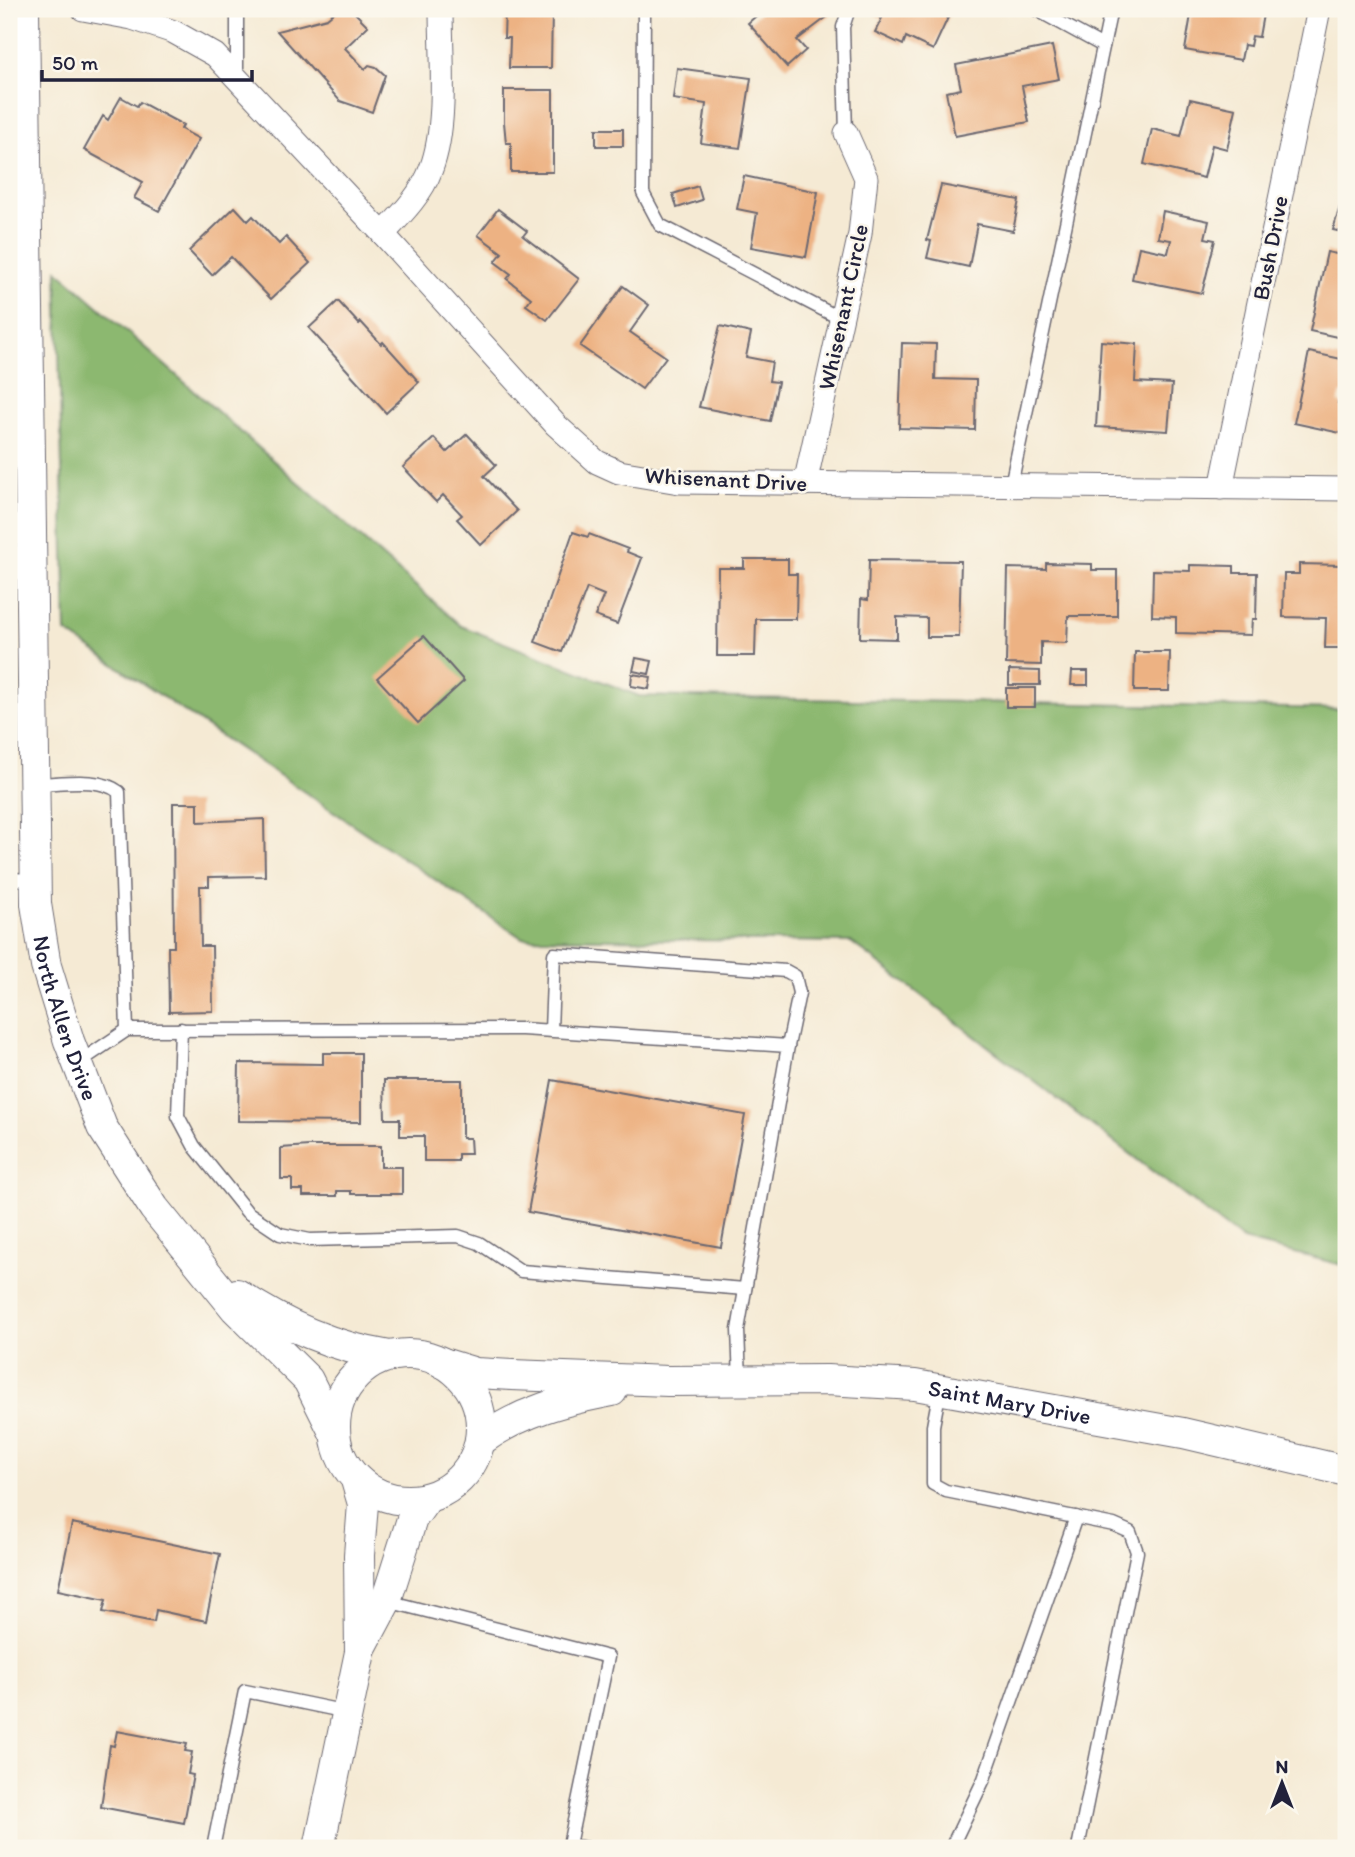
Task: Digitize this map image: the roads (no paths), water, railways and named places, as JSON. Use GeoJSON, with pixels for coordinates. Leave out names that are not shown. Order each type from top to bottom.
{"type":"FeatureCollection","features":[{"type":"Feature","properties":{"kind":"street","name":"North Allen Drive"},"geometry":{"type":"LineString","coordinates":[[24,9],[21,559],[35,784],[22,880],[46,966],[102,1127],[154,1208],[208,1275],[235,1308],[308,1381],[334,1432]]}},
{"type":"Feature","properties":{"kind":"street","name":"Whisenant Drive"},"geometry":{"type":"LineString","coordinates":[[83,9],[132,18],[174,32],[215,55],[383,234],[556,425],[597,462],[619,472],[679,482],[1346,489]]}},
{"type":"Feature","properties":{"kind":"street"},"geometry":{"type":"LineString","coordinates":[[383,234],[409,206],[431,170],[440,134],[441,9]]}},
{"type":"Feature","properties":{"kind":"street","name":"Bush Drive"},"geometry":{"type":"LineString","coordinates":[[1222,488],[1319,9]]}},
{"type":"Feature","properties":{"kind":"street","name":"Whisenant Circle"},"geometry":{"type":"LineString","coordinates":[[805,484],[860,234],[866,178],[846,133]]}},
{"type":"Feature","properties":{"kind":"street","name":"North Allen Drive"},"geometry":{"type":"LineString","coordinates":[[208,1275],[302,1332],[352,1350],[390,1356]]}},
{"type":"Feature","properties":{"kind":"street"},"geometry":{"type":"LineString","coordinates":[[318,1848],[359,1652],[359,1555],[363,1504],[356,1480],[338,1450],[334,1432],[336,1412],[343,1393],[355,1376],[371,1364],[390,1356],[426,1356],[443,1363],[461,1377],[474,1396],[480,1418],[480,1441],[473,1460],[461,1477],[445,1490],[427,1498],[389,1498],[356,1480]]}},
{"type":"Feature","properties":{"kind":"street","name":"Saint Mary Drive"},"geometry":{"type":"LineString","coordinates":[[443,1363],[476,1373],[668,1381],[827,1380],[941,1389],[1170,1431],[1346,1471]]}},
{"type":"Feature","properties":{"kind":"street","name":"Saint Mary Drive"},"geometry":{"type":"LineString","coordinates":[[480,1441],[535,1409],[576,1398],[668,1381]]}},
{"type":"Feature","properties":{"kind":"street"},"geometry":{"type":"LineString","coordinates":[[359,1652],[386,1601],[405,1534],[427,1498]]}},
{"type":"Feature","properties":{"kind":"lane"},"geometry":{"type":"LineString","coordinates":[[237,9],[237,77]]}},
{"type":"Feature","properties":{"kind":"lane"},"geometry":{"type":"LineString","coordinates":[[644,9],[643,193],[660,225],[841,318]]}},
{"type":"Feature","properties":{"kind":"lane"},"geometry":{"type":"LineString","coordinates":[[846,133],[843,27],[849,9]]}},
{"type":"Feature","properties":{"kind":"lane"},"geometry":{"type":"LineString","coordinates":[[1035,9],[1103,46]]}},
{"type":"Feature","properties":{"kind":"lane"},"geometry":{"type":"LineString","coordinates":[[1011,485],[1111,9]]}},
{"type":"Feature","properties":{"kind":"lane"},"geometry":{"type":"LineString","coordinates":[[35,784],[94,784],[111,786],[119,792],[127,1030]]}},
{"type":"Feature","properties":{"kind":"lane"},"geometry":{"type":"LineString","coordinates":[[551,1030],[555,954],[786,971],[795,976],[799,993],[738,1330],[740,1381]]}},
{"type":"Feature","properties":{"kind":"lane"},"geometry":{"type":"LineString","coordinates":[[78,1063],[127,1030],[551,1030],[788,1046]]}},
{"type":"Feature","properties":{"kind":"lane"},"geometry":{"type":"LineString","coordinates":[[181,1030],[178,1116],[194,1146],[247,1212],[280,1234],[310,1240],[458,1236],[479,1242],[521,1271],[745,1289]]}},
{"type":"Feature","properties":{"kind":"lane"},"geometry":{"type":"LineString","coordinates":[[941,1389],[933,1426],[933,1483],[946,1492],[1114,1525],[1130,1532],[1138,1552],[1078,1848]]}},
{"type":"Feature","properties":{"kind":"lane"},"geometry":{"type":"LineString","coordinates":[[951,1848],[985,1779],[1076,1517]]}},
{"type":"Feature","properties":{"kind":"lane"},"geometry":{"type":"LineString","coordinates":[[386,1601],[608,1657],[569,1845],[586,1848]]}},
{"type":"Feature","properties":{"kind":"lane"},"geometry":{"type":"LineString","coordinates":[[212,1848],[245,1691],[348,1712]]}}]}
